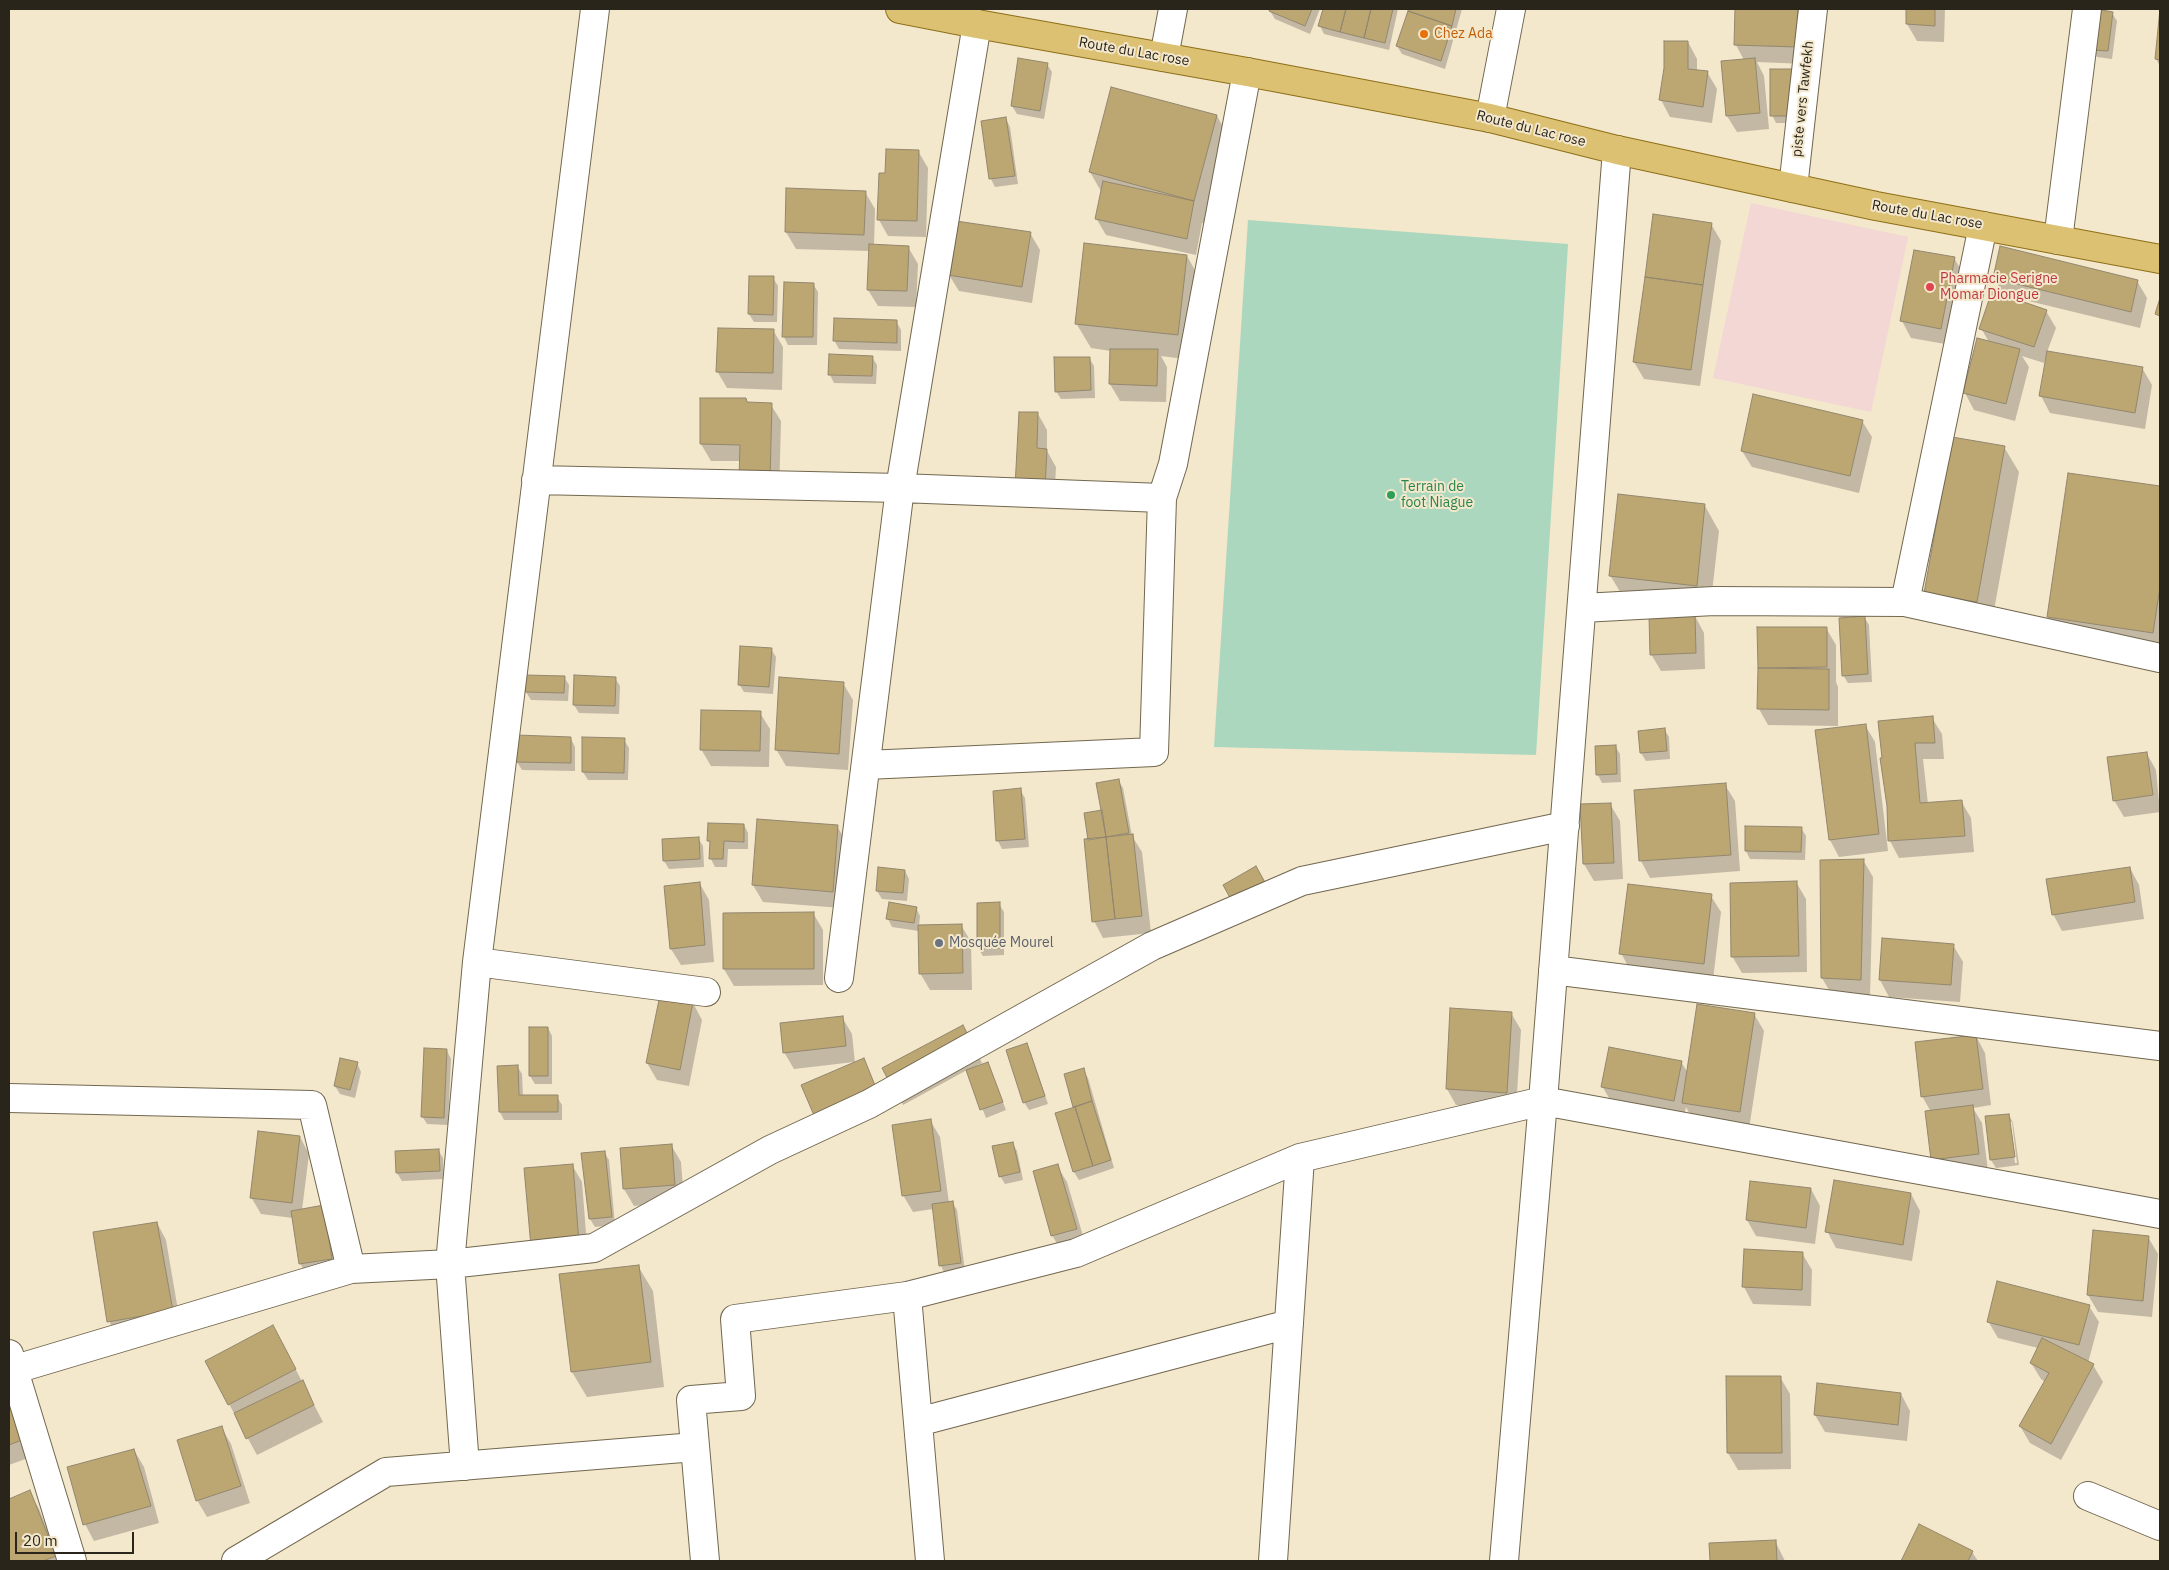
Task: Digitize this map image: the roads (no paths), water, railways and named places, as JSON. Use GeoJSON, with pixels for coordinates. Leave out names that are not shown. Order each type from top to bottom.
{"type":"FeatureCollection","features":[{"type":"Feature","properties":{"kind":"main road","name":"Route du Lac rose"},"geometry":{"type":"LineString","coordinates":[[900,9],[1490,118],[1617,150],[1876,206],[2160,259]]}},
{"type":"Feature","properties":{"kind":"street"},"geometry":{"type":"LineString","coordinates":[[464,1466],[450,1264],[477,962],[595,9]]}},
{"type":"Feature","properties":{"kind":"street"},"geometry":{"type":"LineString","coordinates":[[1164,57],[1173,9]]}},
{"type":"Feature","properties":{"kind":"street"},"geometry":{"type":"LineString","coordinates":[[1490,118],[1511,9]]}},
{"type":"Feature","properties":{"kind":"street","name":"piste vers Tawfekh"},"geometry":{"type":"LineString","coordinates":[[1793,188],[1813,9]]}},
{"type":"Feature","properties":{"kind":"street"},"geometry":{"type":"LineString","coordinates":[[2058,240],[2087,9]]}},
{"type":"Feature","properties":{"kind":"street"},"geometry":{"type":"LineString","coordinates":[[839,978],[900,488],[977,24]]}},
{"type":"Feature","properties":{"kind":"street"},"geometry":{"type":"LineString","coordinates":[[866,765],[1154,752],[1162,498],[1173,464],[1247,72]]}},
{"type":"Feature","properties":{"kind":"street"},"geometry":{"type":"LineString","coordinates":[[1504,1561],[1543,1101],[1617,150]]}},
{"type":"Feature","properties":{"kind":"street"},"geometry":{"type":"LineString","coordinates":[[1905,602],[1983,226]]}},
{"type":"Feature","properties":{"kind":"street"},"geometry":{"type":"LineString","coordinates":[[536,480],[900,488],[1162,498]]}},
{"type":"Feature","properties":{"kind":"street"},"geometry":{"type":"LineString","coordinates":[[1582,608],[1714,601],[1905,602],[2160,658]]}},
{"type":"Feature","properties":{"kind":"street"},"geometry":{"type":"LineString","coordinates":[[72,1561],[10,1365],[351,1270],[450,1264],[594,1248],[770,1150],[869,1104],[1152,946],[1302,882],[1565,826]]}},
{"type":"Feature","properties":{"kind":"street"},"geometry":{"type":"LineString","coordinates":[[477,962],[706,992]]}},
{"type":"Feature","properties":{"kind":"street"},"geometry":{"type":"LineString","coordinates":[[1553,970],[2160,1046]]}},
{"type":"Feature","properties":{"kind":"street"},"geometry":{"type":"LineString","coordinates":[[9,1098],[312,1105],[351,1270]]}},
{"type":"Feature","properties":{"kind":"street"},"geometry":{"type":"LineString","coordinates":[[705,1561],[691,1400],[741,1396],[735,1320],[908,1296],[1076,1252],[1300,1158],[1543,1101],[2160,1214]]}},
{"type":"Feature","properties":{"kind":"street"},"geometry":{"type":"LineString","coordinates":[[1271,1561],[1300,1158]]}},
{"type":"Feature","properties":{"kind":"street"},"geometry":{"type":"LineString","coordinates":[[908,1296],[930,1561]]}},
{"type":"Feature","properties":{"kind":"street"},"geometry":{"type":"LineString","coordinates":[[918,1422],[1289,1324]]}},
{"type":"Feature","properties":{"kind":"street"},"geometry":{"type":"LineString","coordinates":[[236,1561],[263,1554],[386,1472],[695,1447]]}},
{"type":"Feature","properties":{"kind":"street"},"geometry":{"type":"LineString","coordinates":[[2088,1496],[2160,1526]]}},
{"type":"Feature","properties":{"kind":"place","name":"Chez Ada"},"geometry":{"type":"Point","coordinates":[1424,34]}},
{"type":"Feature","properties":{"kind":"place","name":"Pharmacie Serigne Momar Diongue"},"geometry":{"type":"Point","coordinates":[1930,287]}},
{"type":"Feature","properties":{"kind":"place","name":"Terrain de foot Niague"},"geometry":{"type":"Point","coordinates":[1391,495]}},
{"type":"Feature","properties":{"kind":"place","name":"Mosquée Mourel"},"geometry":{"type":"Point","coordinates":[939,943]}}]}
